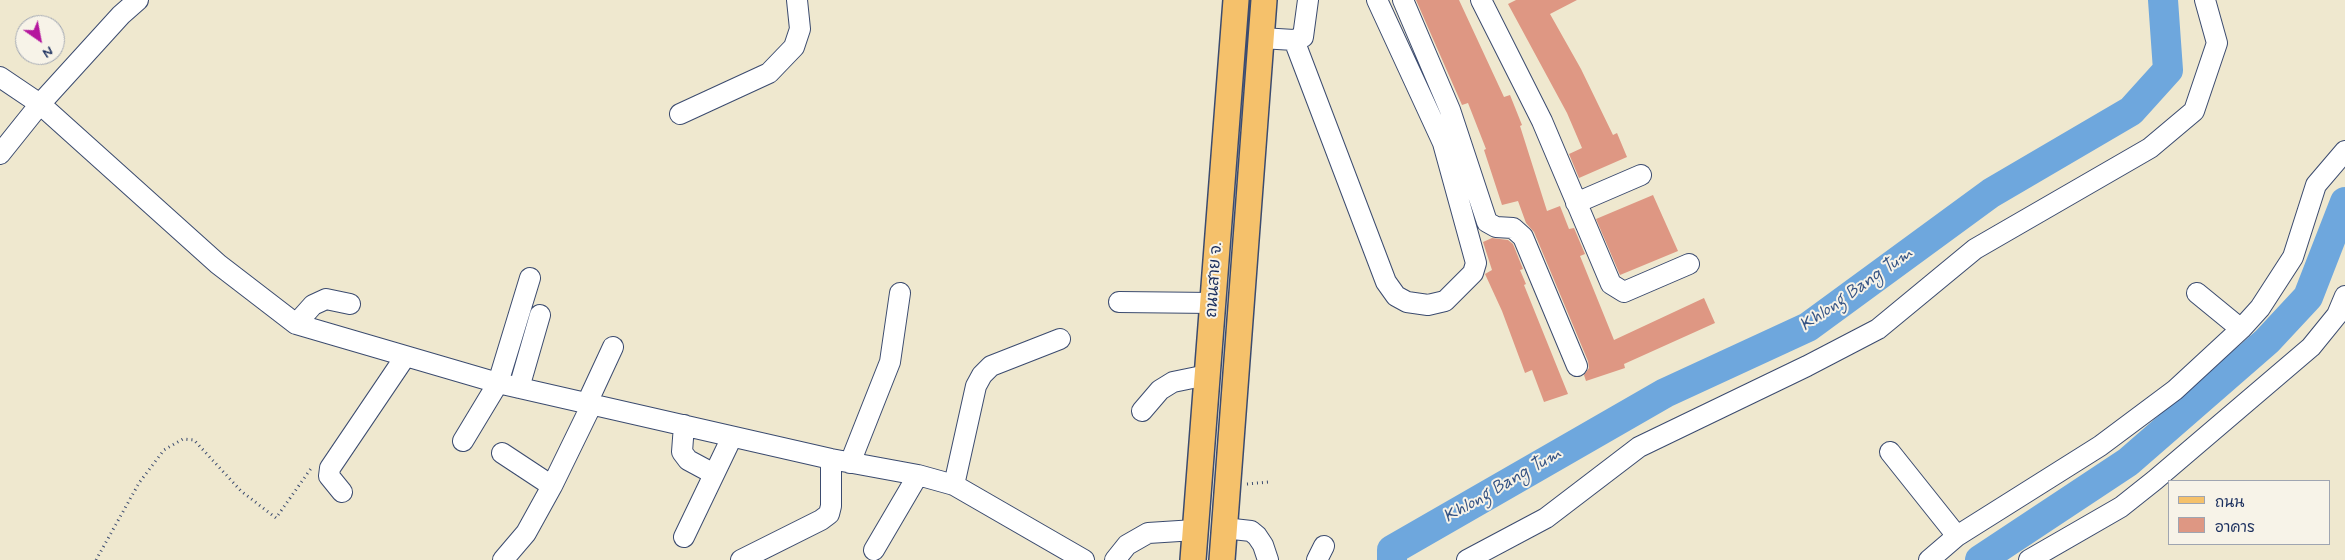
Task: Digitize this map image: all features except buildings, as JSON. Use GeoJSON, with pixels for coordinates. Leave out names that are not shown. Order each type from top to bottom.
{"type":"FeatureCollection","features":[{"type":"Feature","properties":{"kind":"main road","name":"ถนนสาย จ."},"geometry":{"type":"LineString","coordinates":[[1193,560],[1236,0]]}},
{"type":"Feature","properties":{"kind":"main road","name":"ถนนสาย จ."},"geometry":{"type":"LineString","coordinates":[[1222,560],[1264,0]]}},
{"type":"Feature","properties":{"kind":"street"},"geometry":{"type":"LineString","coordinates":[[0,154],[40,104],[121,15],[138,0]]}},
{"type":"Feature","properties":{"kind":"street"},"geometry":{"type":"LineString","coordinates":[[680,114],[769,73],[794,47],[800,29],[796,0]]}},
{"type":"Feature","properties":{"kind":"street"},"geometry":{"type":"LineString","coordinates":[[1261,38],[1294,40],[1303,37],[1308,0]]}},
{"type":"Feature","properties":{"kind":"street"},"geometry":{"type":"LineString","coordinates":[[1294,40],[1386,282],[1396,296],[1406,302],[1428,305],[1445,301],[1473,273],[1476,262],[1443,143],[1377,0]]}},
{"type":"Feature","properties":{"kind":"street"},"geometry":{"type":"LineString","coordinates":[[1403,0],[1450,110],[1487,222],[1496,227],[1513,228],[1523,237],[1577,366]]}},
{"type":"Feature","properties":{"kind":"street"},"geometry":{"type":"LineString","coordinates":[[1481,0],[1542,121],[1611,284],[1624,292],[1689,264]]}},
{"type":"Feature","properties":{"kind":"street"},"geometry":{"type":"LineString","coordinates":[[1467,560],[1546,518],[1639,447],[1807,366],[1878,329],[1975,249],[2150,148],[2194,111],[2217,43],[2205,0]]}},
{"type":"Feature","properties":{"kind":"street"},"geometry":{"type":"LineString","coordinates":[[0,76],[40,104],[218,264],[296,324],[498,383],[841,461],[918,475],[954,485],[1083,560]]}},
{"type":"Feature","properties":{"kind":"street"},"geometry":{"type":"LineString","coordinates":[[1929,560],[1957,536],[2100,446],[2175,390],[2241,329],[2260,308],[2293,257],[2316,185],[2345,150]]}},
{"type":"Feature","properties":{"kind":"street"},"geometry":{"type":"LineString","coordinates":[[1576,203],[1641,175]]}},
{"type":"Feature","properties":{"kind":"street"},"geometry":{"type":"LineString","coordinates":[[463,441],[498,383],[530,278]]}},
{"type":"Feature","properties":{"kind":"street"},"geometry":{"type":"LineString","coordinates":[[741,560],[821,520],[829,514],[841,461],[890,362],[900,293]]}},
{"type":"Feature","properties":{"kind":"street"},"geometry":{"type":"LineString","coordinates":[[2197,293],[2241,329]]}},
{"type":"Feature","properties":{"kind":"street"},"geometry":{"type":"LineString","coordinates":[[2029,560],[2121,506],[2155,480],[2311,347],[2337,315],[2345,296]]}},
{"type":"Feature","properties":{"kind":"street"},"geometry":{"type":"LineString","coordinates":[[296,324],[313,305],[326,299],[350,304]]}},
{"type":"Feature","properties":{"kind":"street"},"geometry":{"type":"LineString","coordinates":[[1120,302],[1213,303]]}},
{"type":"Feature","properties":{"kind":"street"},"geometry":{"type":"LineString","coordinates":[[519,388],[540,315]]}},
{"type":"Feature","properties":{"kind":"street"},"geometry":{"type":"LineString","coordinates":[[954,485],[976,386],[982,375],[991,366],[1060,339]]}},
{"type":"Feature","properties":{"kind":"street"},"geometry":{"type":"LineString","coordinates":[[503,560],[526,533],[552,486],[590,404],[613,347]]}},
{"type":"Feature","properties":{"kind":"street"},"geometry":{"type":"LineString","coordinates":[[342,492],[329,476],[330,468],[405,357]]}},
{"type":"Feature","properties":{"kind":"street"},"geometry":{"type":"LineString","coordinates":[[1142,411],[1160,390],[1173,382],[1207,375]]}},
{"type":"Feature","properties":{"kind":"street"},"geometry":{"type":"LineString","coordinates":[[684,426],[682,452],[688,460],[714,474]]}},
{"type":"Feature","properties":{"kind":"street"},"geometry":{"type":"LineString","coordinates":[[684,537],[732,437]]}},
{"type":"Feature","properties":{"kind":"street"},"geometry":{"type":"LineString","coordinates":[[1890,452],[1957,536]]}},
{"type":"Feature","properties":{"kind":"street"},"geometry":{"type":"LineString","coordinates":[[502,453],[552,486]]}},
{"type":"Feature","properties":{"kind":"street"},"geometry":{"type":"LineString","coordinates":[[874,550],[918,475]]}},
{"type":"Feature","properties":{"kind":"street"},"geometry":{"type":"LineString","coordinates":[[1224,528],[1251,532],[1258,536],[1268,560]]}},
{"type":"Feature","properties":{"kind":"street"},"geometry":{"type":"LineString","coordinates":[[1115,560],[1127,545],[1148,533],[1195,530]]}},
{"type":"Feature","properties":{"kind":"path"},"geometry":{"type":"LineString","coordinates":[[96,560],[139,484],[164,450],[183,439],[194,440],[241,491],[276,518],[314,463]]}},
{"type":"Feature","properties":{"kind":"waterway","name":"Khlong Bang Tum"},"geometry":{"type":"LineString","coordinates":[[1392,560],[1392,550],[1665,393],[1808,327],[1991,193],[2131,111],[2168,70],[2163,0]]}},
{"type":"Feature","properties":{"kind":"waterway","name":"Khlong Bang Tum"},"geometry":{"type":"LineString","coordinates":[[1980,560],[2128,462],[2267,341],[2308,297],[2345,202]]}}]}
